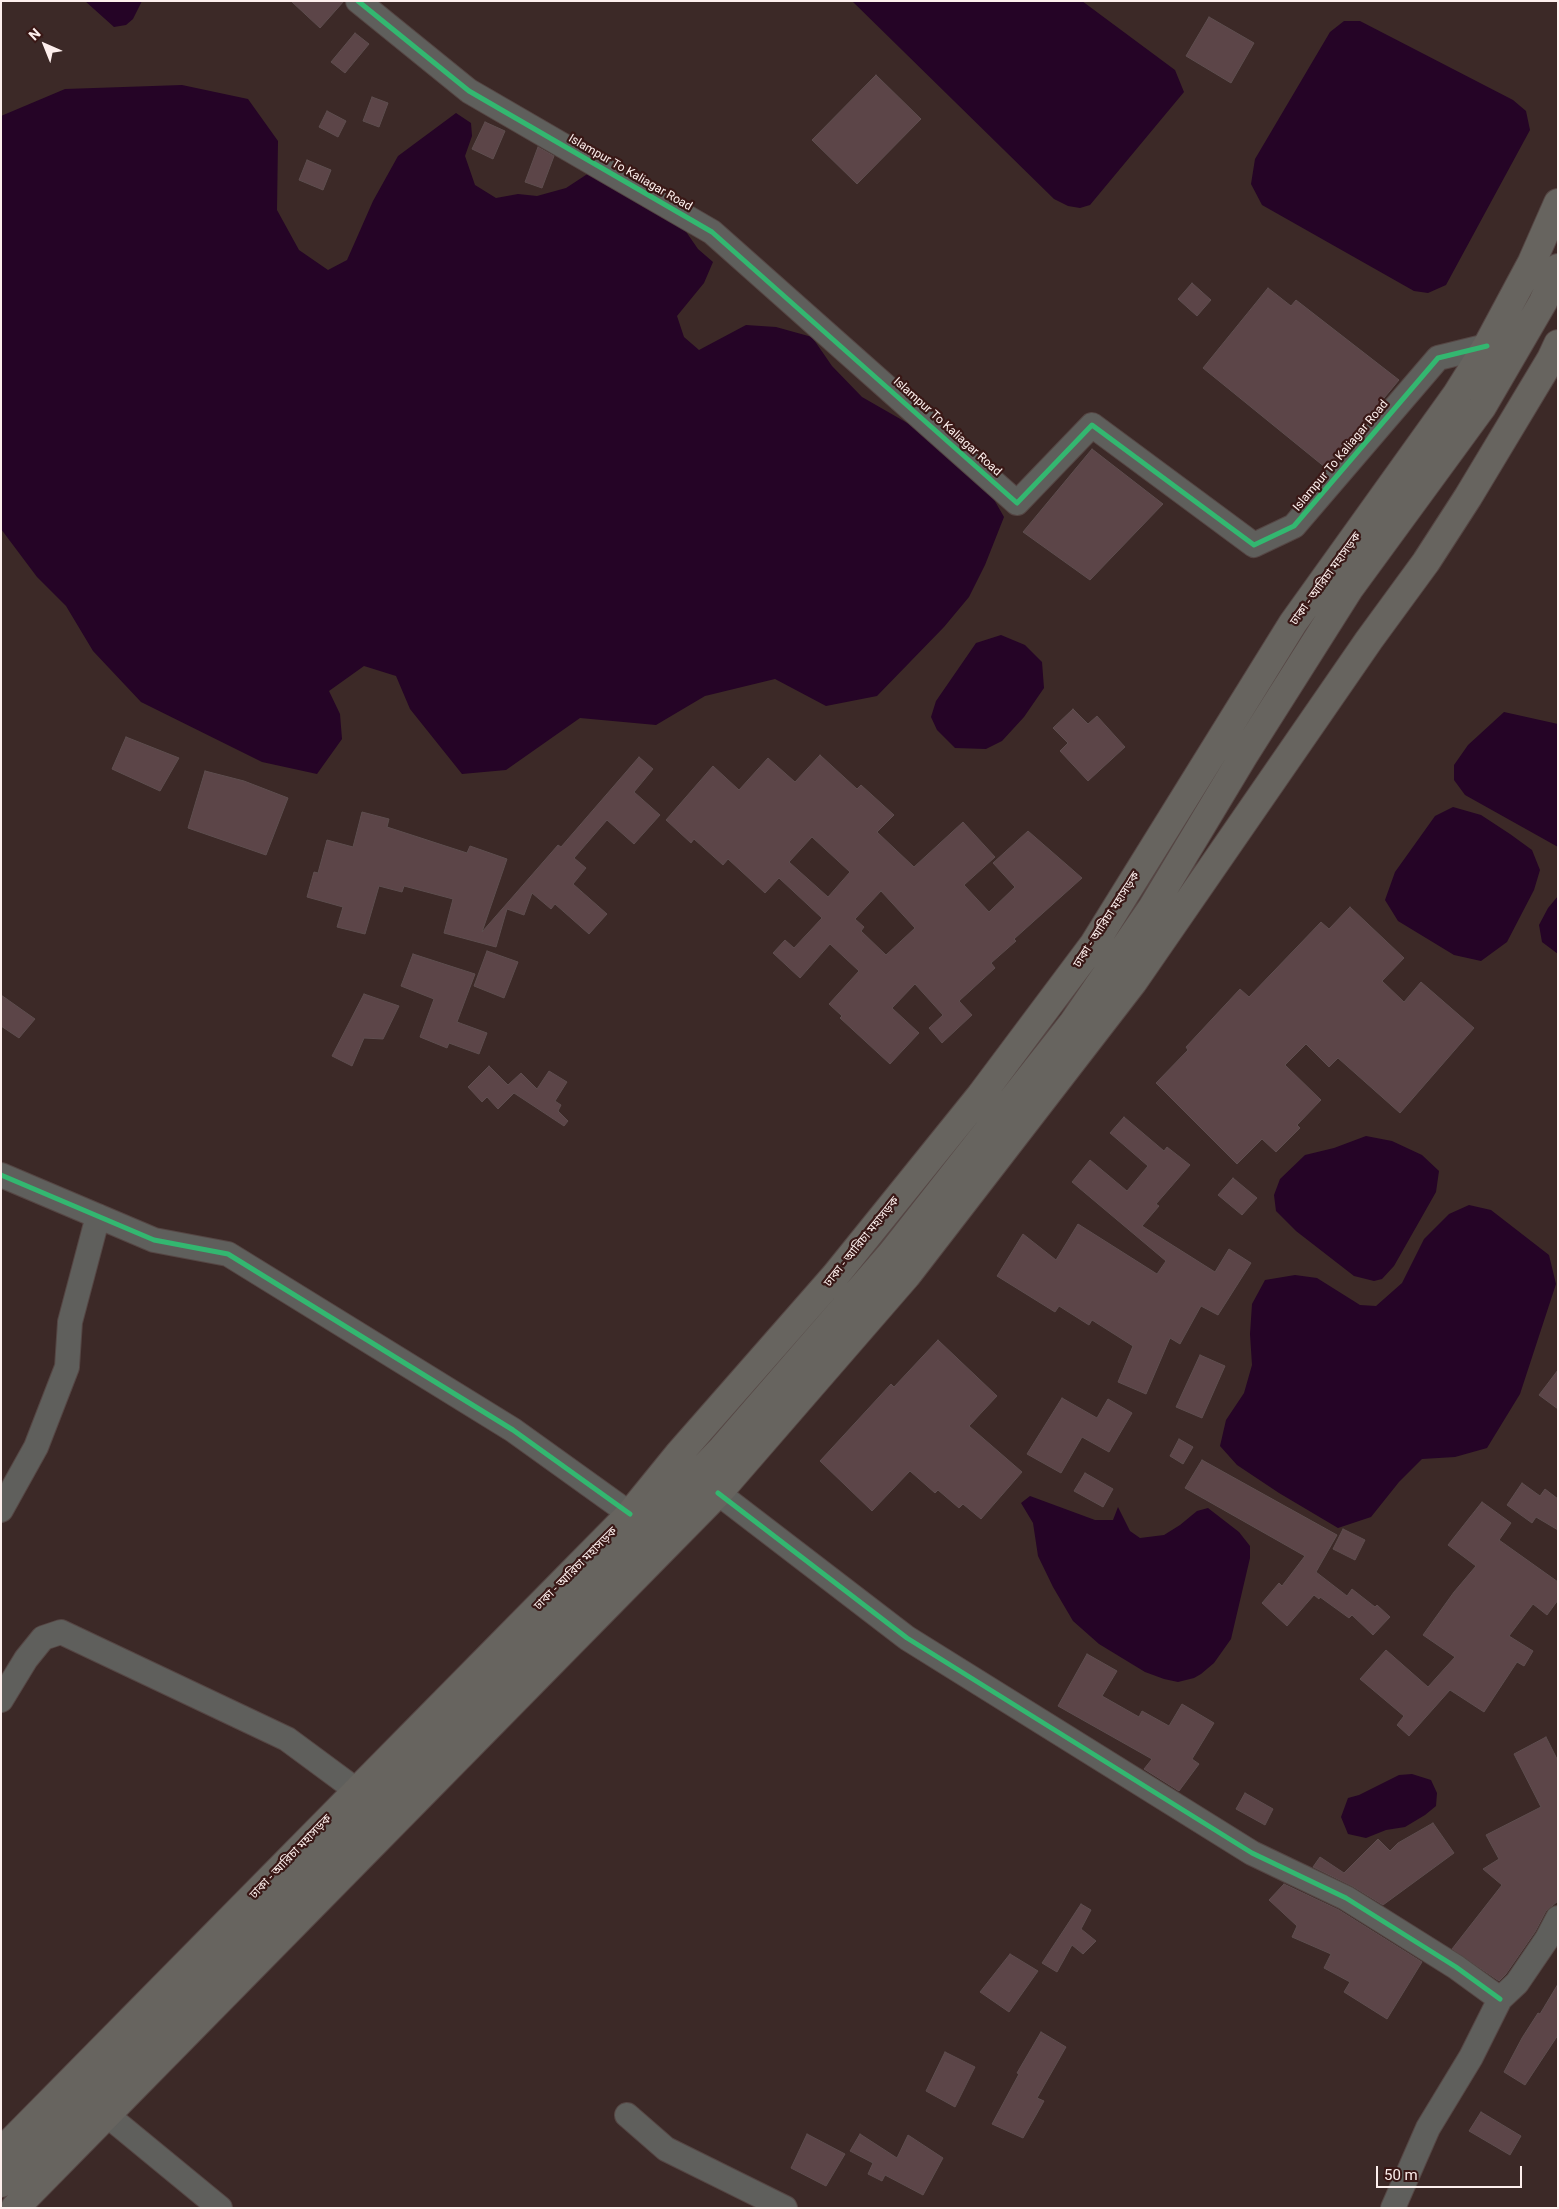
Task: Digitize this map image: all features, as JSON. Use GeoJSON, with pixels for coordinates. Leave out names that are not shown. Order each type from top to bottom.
{"type":"FeatureCollection","features":[{"type":"Feature","properties":{"kind":"highway","name":"ঢাকা - আরিচা মহাসড়ক"},"geometry":{"type":"LineString","coordinates":[[1,2152],[630,1514],[678,1455],[841,1268],[981,1095],[1094,944],[1293,623],[1412,460],[1457,394],[1487,346],[1532,262],[1558,203]]}},
{"type":"Feature","properties":{"kind":"highway"},"geometry":{"type":"LineString","coordinates":[[1,2183],[350,1835],[715,1456],[892,1253],[1073,1023],[1152,908],[1244,755],[1349,589],[1482,407],[1543,302],[1558,268]]}},
{"type":"Feature","properties":{"kind":"highway"},"geometry":{"type":"LineString","coordinates":[[15,2208],[718,1493],[907,1275],[1133,982],[1369,640],[1426,562],[1556,356]]}},
{"type":"Feature","properties":{"kind":"street","name":"Islampur To Kaliagar Road"},"geometry":{"type":"LineString","coordinates":[[358,1],[469,91],[712,232],[1017,503],[1092,425],[1254,545],[1294,526],[1438,358],[1487,346]]}},
{"type":"Feature","properties":{"kind":"street"},"geometry":{"type":"LineString","coordinates":[[1,1175],[154,1240],[228,1254],[514,1430],[630,1514]]}},
{"type":"Feature","properties":{"kind":"street"},"geometry":{"type":"LineString","coordinates":[[1,1510],[36,1447],[67,1367],[70,1322],[98,1216]]}},
{"type":"Feature","properties":{"kind":"street"},"geometry":{"type":"LineString","coordinates":[[718,1493],[907,1638],[1252,1853],[1346,1898],[1456,1967],[1500,1999]]}},
{"type":"Feature","properties":{"kind":"street"},"geometry":{"type":"LineString","coordinates":[[1,1700],[26,1659],[43,1638],[61,1632],[287,1739],[356,1790]]}},
{"type":"Feature","properties":{"kind":"street"},"geometry":{"type":"LineString","coordinates":[[1393,2208],[1428,2128],[1471,2057],[1500,1999],[1517,1983],[1558,1918]]}},
{"type":"Feature","properties":{"kind":"street"},"geometry":{"type":"LineString","coordinates":[[107,2115],[216,2207]]}},
{"type":"Feature","properties":{"kind":"street"},"geometry":{"type":"LineString","coordinates":[[627,2115],[666,2148],[785,2208]]}},
{"type":"Feature","properties":{"kind":"shaded area"},"geometry":{"type":"Polygon","coordinates":[[[85,1],[142,1],[133,19],[126,25],[114,27],[85,1]]]}},
{"type":"Feature","properties":{"kind":"shaded area"},"geometry":{"type":"Polygon","coordinates":[[[852,1],[1082,1],[1175,70],[1184,92],[1090,205],[1080,208],[1068,206],[1054,199],[852,1]]]}},
{"type":"Feature","properties":{"kind":"shaded area"},"geometry":{"type":"Polygon","coordinates":[[[1344,21],[1360,21],[1513,100],[1526,111],[1530,130],[1446,285],[1428,293],[1414,291],[1262,205],[1251,184],[1255,159],[1330,32],[1344,21]]]}},
{"type":"Feature","properties":{"kind":"shaded area"},"geometry":{"type":"Polygon","coordinates":[[[182,85],[248,99],[278,141],[277,210],[299,250],[328,270],[347,260],[373,201],[398,156],[456,113],[471,123],[472,136],[465,156],[475,185],[496,198],[518,194],[537,196],[566,188],[592,171],[680,223],[698,249],[713,262],[704,283],[677,316],[684,337],[699,350],[746,325],[776,327],[812,337],[832,366],[862,397],[923,432],[988,489],[1004,517],[985,565],[969,597],[944,627],[877,696],[826,706],[775,679],[705,696],[656,725],[580,718],[506,770],[462,774],[410,709],[396,676],[364,666],[329,691],[340,714],[342,739],[317,774],[262,762],[141,702],[93,651],[66,606],[37,577],[1,529],[1,116],[65,89],[182,85]]]}},
{"type":"Feature","properties":{"kind":"shaded area"},"geometry":{"type":"Polygon","coordinates":[[[1001,635],[1025,645],[1042,662],[1044,688],[1024,717],[1002,741],[986,749],[955,748],[937,730],[931,717],[936,701],[976,643],[1001,635]]]}},
{"type":"Feature","properties":{"kind":"shaded area"},"geometry":{"type":"Polygon","coordinates":[[[1504,712],[1558,724],[1558,847],[1465,795],[1454,780],[1454,765],[1468,745],[1504,712]]]}},
{"type":"Feature","properties":{"kind":"shaded area"},"geometry":{"type":"Polygon","coordinates":[[[1453,807],[1481,815],[1510,834],[1532,850],[1540,870],[1534,890],[1507,942],[1481,961],[1454,955],[1398,921],[1385,900],[1395,872],[1435,816],[1453,807]]]}},
{"type":"Feature","properties":{"kind":"shaded area"},"geometry":{"type":"Polygon","coordinates":[[[1558,896],[1558,954],[1542,942],[1539,925],[1548,908],[1558,896]]]}},
{"type":"Feature","properties":{"kind":"shaded area"},"geometry":{"type":"Polygon","coordinates":[[[1366,1136],[1392,1141],[1422,1155],[1439,1171],[1436,1192],[1394,1266],[1382,1279],[1374,1281],[1354,1276],[1296,1231],[1276,1211],[1274,1195],[1280,1179],[1305,1155],[1334,1148],[1366,1136]]]}},
{"type":"Feature","properties":{"kind":"shaded area"},"geometry":{"type":"Polygon","coordinates":[[[1469,1205],[1491,1210],[1549,1255],[1556,1284],[1520,1394],[1487,1448],[1455,1457],[1422,1459],[1399,1482],[1371,1517],[1338,1528],[1279,1493],[1237,1465],[1220,1446],[1226,1420],[1244,1393],[1252,1365],[1250,1334],[1252,1304],[1265,1280],[1295,1275],[1317,1278],[1360,1305],[1376,1306],[1402,1283],[1424,1239],[1449,1214],[1469,1205]]]}},
{"type":"Feature","properties":{"kind":"shaded area"},"geometry":{"type":"Polygon","coordinates":[[[1030,1496],[1095,1520],[1113,1520],[1118,1507],[1130,1531],[1140,1538],[1164,1535],[1197,1511],[1208,1508],[1239,1532],[1250,1546],[1250,1558],[1231,1639],[1214,1663],[1194,1678],[1178,1682],[1164,1679],[1145,1672],[1099,1644],[1073,1621],[1038,1556],[1033,1523],[1021,1503],[1030,1496]]]}},
{"type":"Feature","properties":{"kind":"shaded area"},"geometry":{"type":"Polygon","coordinates":[[[1412,1774],[1431,1780],[1437,1793],[1436,1806],[1405,1827],[1386,1830],[1366,1838],[1348,1834],[1341,1817],[1348,1798],[1359,1795],[1399,1775],[1412,1774]]]}},
{"type":"Feature","properties":{"kind":"building"},"geometry":{"type":"Polygon","coordinates":[[[291,1],[344,1],[320,28],[291,1]]]}},
{"type":"Feature","properties":{"kind":"building"},"geometry":{"type":"Polygon","coordinates":[[[1209,17],[1254,43],[1231,83],[1186,56],[1209,17]]]}},
{"type":"Feature","properties":{"kind":"building"},"geometry":{"type":"Polygon","coordinates":[[[355,33],[369,44],[345,73],[331,62],[355,33]]]}},
{"type":"Feature","properties":{"kind":"building"},"geometry":{"type":"Polygon","coordinates":[[[876,75],[921,119],[857,184],[812,140],[876,75]]]}},
{"type":"Feature","properties":{"kind":"building"},"geometry":{"type":"Polygon","coordinates":[[[372,97],[388,103],[379,127],[363,121],[372,97]]]}},
{"type":"Feature","properties":{"kind":"building"},"geometry":{"type":"Polygon","coordinates":[[[327,111],[346,121],[338,137],[319,127],[327,111]]]}},
{"type":"Feature","properties":{"kind":"building"},"geometry":{"type":"Polygon","coordinates":[[[485,122],[505,131],[493,159],[472,149],[485,122]]]}},
{"type":"Feature","properties":{"kind":"building"},"geometry":{"type":"Polygon","coordinates":[[[538,147],[554,156],[542,188],[525,182],[538,147]]]}},
{"type":"Feature","properties":{"kind":"building"},"geometry":{"type":"Polygon","coordinates":[[[307,160],[331,170],[323,190],[299,180],[307,160]]]}},
{"type":"Feature","properties":{"kind":"building"},"geometry":{"type":"Polygon","coordinates":[[[1192,283],[1211,300],[1197,316],[1178,299],[1192,283]]]}},
{"type":"Feature","properties":{"kind":"building"},"geometry":{"type":"Polygon","coordinates":[[[1268,288],[1291,306],[1296,300],[1399,380],[1326,468],[1203,368],[1268,288]]]}},
{"type":"Feature","properties":{"kind":"building"},"geometry":{"type":"Polygon","coordinates":[[[1092,449],[1163,504],[1090,580],[1023,532],[1092,449]]]}},
{"type":"Feature","properties":{"kind":"building"},"geometry":{"type":"Polygon","coordinates":[[[1073,709],[1088,724],[1097,716],[1125,747],[1088,781],[1060,751],[1068,743],[1053,728],[1073,709]]]}},
{"type":"Feature","properties":{"kind":"building"},"geometry":{"type":"Polygon","coordinates":[[[126,737],[179,758],[160,791],[112,769],[126,737]]]}},
{"type":"Feature","properties":{"kind":"building"},"geometry":{"type":"Polygon","coordinates":[[[820,755],[857,789],[861,785],[894,815],[877,832],[914,867],[963,822],[995,857],[964,885],[989,912],[1015,887],[993,863],[1028,831],[1082,878],[1014,939],[1016,941],[991,963],[995,968],[959,1001],[972,1015],[942,1043],[929,1028],[943,1015],[915,984],[892,1008],[919,1033],[890,1064],[840,1018],[842,1016],[829,1004],[859,971],[830,944],[800,978],[773,953],[785,940],[794,948],[822,918],[779,878],[765,893],[728,859],[723,865],[694,839],[691,843],[666,820],[713,766],[739,790],[768,758],[795,782],[820,755]],[[812,837],[789,862],[828,897],[850,872],[812,837]],[[881,891],[855,919],[864,927],[861,931],[886,955],[915,928],[881,891]]]}},
{"type":"Feature","properties":{"kind":"building"},"geometry":{"type":"Polygon","coordinates":[[[639,757],[653,769],[634,792],[660,815],[634,844],[607,820],[574,858],[586,868],[573,884],[607,914],[589,934],[555,904],[551,909],[532,893],[524,915],[507,909],[496,947],[444,933],[453,899],[404,886],[402,892],[379,886],[365,934],[337,927],[343,907],[307,897],[314,872],[318,873],[327,840],[353,847],[362,812],[389,819],[387,827],[467,853],[470,846],[507,859],[482,932],[558,845],[561,847],[639,757]]]}},
{"type":"Feature","properties":{"kind":"building"},"geometry":{"type":"Polygon","coordinates":[[[205,771],[244,781],[288,798],[266,855],[188,828],[205,771]]]}},
{"type":"Feature","properties":{"kind":"building"},"geometry":{"type":"Polygon","coordinates":[[[1350,907],[1404,958],[1382,981],[1404,1002],[1421,982],[1474,1028],[1400,1113],[1338,1058],[1329,1067],[1306,1044],[1285,1065],[1321,1100],[1297,1125],[1300,1128],[1276,1152],[1262,1139],[1237,1164],[1156,1083],[1188,1050],[1186,1047],[1240,989],[1249,997],[1321,922],[1329,929],[1350,907]]]}},
{"type":"Feature","properties":{"kind":"building"},"geometry":{"type":"Polygon","coordinates":[[[487,951],[518,962],[504,998],[474,986],[487,951]]]}},
{"type":"Feature","properties":{"kind":"building"},"geometry":{"type":"Polygon","coordinates":[[[413,954],[475,974],[457,1022],[487,1033],[479,1054],[449,1043],[447,1048],[420,1037],[434,999],[401,986],[413,954]]]}},
{"type":"Feature","properties":{"kind":"building"},"geometry":{"type":"Polygon","coordinates":[[[364,994],[399,1006],[383,1039],[364,1038],[352,1066],[332,1056],[364,994]]]}},
{"type":"Feature","properties":{"kind":"building"},"geometry":{"type":"Polygon","coordinates":[[[1,995],[35,1019],[19,1038],[1,1026],[1,995]]]}},
{"type":"Feature","properties":{"kind":"building"},"geometry":{"type":"Polygon","coordinates":[[[489,1066],[508,1085],[521,1073],[537,1089],[549,1071],[567,1082],[555,1101],[561,1105],[558,1111],[568,1121],[564,1126],[514,1093],[498,1109],[487,1097],[482,1102],[468,1087],[489,1066]]]}},
{"type":"Feature","properties":{"kind":"building"},"geometry":{"type":"Polygon","coordinates":[[[1124,1117],[1164,1151],[1167,1147],[1190,1165],[1156,1204],[1159,1206],[1142,1226],[1215,1272],[1229,1249],[1251,1263],[1218,1315],[1201,1306],[1180,1344],[1170,1338],[1146,1394],[1118,1382],[1133,1346],[1092,1320],[1089,1325],[1059,1306],[1055,1312],[997,1276],[1023,1234],[1056,1260],[1078,1224],[1157,1274],[1166,1261],[1072,1182],[1090,1160],[1127,1191],[1148,1166],[1110,1133],[1124,1117]]]}},
{"type":"Feature","properties":{"kind":"building"},"geometry":{"type":"Polygon","coordinates":[[[1233,1178],[1257,1198],[1242,1215],[1218,1195],[1233,1178]]]}},
{"type":"Feature","properties":{"kind":"building"},"geometry":{"type":"Polygon","coordinates":[[[938,1340],[997,1396],[969,1426],[1022,1472],[981,1519],[963,1504],[959,1508],[938,1490],[935,1493],[910,1471],[872,1511],[820,1461],[891,1384],[894,1387],[938,1340]]]}},
{"type":"Feature","properties":{"kind":"building"},"geometry":{"type":"Polygon","coordinates":[[[1200,1355],[1225,1366],[1202,1418],[1176,1407],[1200,1355]]]}},
{"type":"Feature","properties":{"kind":"building"},"geometry":{"type":"Polygon","coordinates":[[[1558,1370],[1558,1409],[1539,1395],[1558,1370]]]}},
{"type":"Feature","properties":{"kind":"building"},"geometry":{"type":"Polygon","coordinates":[[[1062,1398],[1097,1418],[1108,1399],[1132,1413],[1109,1452],[1082,1437],[1061,1473],[1027,1454],[1062,1398]]]}},
{"type":"Feature","properties":{"kind":"building"},"geometry":{"type":"Polygon","coordinates":[[[1179,1439],[1193,1447],[1183,1464],[1170,1456],[1179,1439]]]}},
{"type":"Feature","properties":{"kind":"building"},"geometry":{"type":"Polygon","coordinates":[[[1202,1460],[1337,1535],[1316,1572],[1347,1596],[1352,1589],[1375,1607],[1377,1605],[1390,1617],[1373,1635],[1352,1615],[1349,1618],[1320,1597],[1319,1599],[1314,1595],[1287,1626],[1262,1603],[1279,1583],[1282,1586],[1305,1556],[1185,1488],[1202,1460]]]}},
{"type":"Feature","properties":{"kind":"building"},"geometry":{"type":"Polygon","coordinates":[[[1085,1473],[1113,1489],[1103,1507],[1074,1491],[1085,1473]]]}},
{"type":"Feature","properties":{"kind":"building"},"geometry":{"type":"Polygon","coordinates":[[[1522,1483],[1540,1496],[1545,1489],[1558,1499],[1558,1530],[1536,1517],[1532,1523],[1507,1505],[1522,1483]]]}},
{"type":"Feature","properties":{"kind":"building"},"geometry":{"type":"Polygon","coordinates":[[[1482,1502],[1511,1523],[1499,1540],[1558,1582],[1558,1600],[1547,1615],[1533,1604],[1509,1636],[1533,1651],[1524,1666],[1517,1662],[1484,1712],[1450,1690],[1409,1736],[1397,1725],[1404,1716],[1360,1679],[1386,1650],[1428,1687],[1455,1657],[1423,1635],[1454,1592],[1476,1566],[1448,1545],[1482,1502]]]}},
{"type":"Feature","properties":{"kind":"building"},"geometry":{"type":"Polygon","coordinates":[[[1343,1529],[1365,1540],[1355,1560],[1333,1549],[1343,1529]]]}},
{"type":"Feature","properties":{"kind":"building"},"geometry":{"type":"Polygon","coordinates":[[[1087,1654],[1117,1671],[1102,1696],[1139,1717],[1142,1711],[1169,1726],[1182,1704],[1214,1723],[1192,1759],[1199,1764],[1179,1791],[1144,1769],[1152,1759],[1058,1706],[1087,1654]]]}},
{"type":"Feature","properties":{"kind":"building"},"geometry":{"type":"Polygon","coordinates":[[[1546,1737],[1558,1761],[1558,1901],[1546,1911],[1535,1932],[1499,1981],[1452,1949],[1502,1885],[1483,1869],[1499,1859],[1486,1835],[1541,1807],[1514,1754],[1546,1737]]]}},
{"type":"Feature","properties":{"kind":"building"},"geometry":{"type":"Polygon","coordinates":[[[1245,1793],[1273,1809],[1265,1825],[1236,1809],[1245,1793]]]}},
{"type":"Feature","properties":{"kind":"building"},"geometry":{"type":"Polygon","coordinates":[[[1433,1823],[1454,1853],[1383,1905],[1352,1886],[1313,1867],[1320,1857],[1344,1873],[1378,1839],[1390,1851],[1398,1843],[1433,1823]]]}},
{"type":"Feature","properties":{"kind":"building"},"geometry":{"type":"Polygon","coordinates":[[[1284,1884],[1339,1910],[1422,1962],[1387,2019],[1344,1992],[1350,1982],[1324,1968],[1331,1954],[1292,1937],[1297,1926],[1269,1900],[1284,1884]]]}},
{"type":"Feature","properties":{"kind":"building"},"geometry":{"type":"Polygon","coordinates":[[[1081,1904],[1091,1910],[1081,1929],[1096,1941],[1083,1954],[1072,1945],[1057,1972],[1042,1963],[1081,1904]]]}},
{"type":"Feature","properties":{"kind":"building"},"geometry":{"type":"Polygon","coordinates":[[[1010,1954],[1038,1971],[1009,2012],[980,1992],[1010,1954]]]}},
{"type":"Feature","properties":{"kind":"building"},"geometry":{"type":"Polygon","coordinates":[[[1558,1984],[1558,2035],[1525,2085],[1504,2072],[1522,2038],[1538,2013],[1540,2014],[1558,1984]]]}},
{"type":"Feature","properties":{"kind":"building"},"geometry":{"type":"Polygon","coordinates":[[[1041,2032],[1066,2047],[1037,2098],[1044,2101],[1023,2138],[992,2124],[1019,2074],[1017,2073],[1041,2032]]]}},
{"type":"Feature","properties":{"kind":"building"},"geometry":{"type":"Polygon","coordinates":[[[945,2052],[975,2067],[955,2107],[926,2091],[945,2052]]]}},
{"type":"Feature","properties":{"kind":"building"},"geometry":{"type":"Polygon","coordinates":[[[1481,2112],[1521,2136],[1510,2155],[1469,2131],[1481,2112]]]}},
{"type":"Feature","properties":{"kind":"building"},"geometry":{"type":"Polygon","coordinates":[[[807,2134],[845,2154],[826,2186],[791,2168],[807,2134]]]}},
{"type":"Feature","properties":{"kind":"building"},"geometry":{"type":"Polygon","coordinates":[[[860,2134],[897,2158],[908,2135],[943,2158],[923,2195],[885,2175],[882,2181],[868,2174],[873,2163],[850,2151],[860,2134]]]}},
{"type":"Feature","properties":{"kind":"cycle path"},"geometry":{"type":"LineString","coordinates":[[358,1],[469,91],[712,232],[1017,503],[1092,425],[1254,545],[1294,526],[1438,358],[1487,346]]}},
{"type":"Feature","properties":{"kind":"cycle path"},"geometry":{"type":"LineString","coordinates":[[1,1175],[154,1240],[228,1254],[513,1430],[630,1514]]}},
{"type":"Feature","properties":{"kind":"cycle path"},"geometry":{"type":"LineString","coordinates":[[718,1493],[907,1638],[1252,1853],[1346,1898],[1456,1967],[1500,1999]]}}]}
